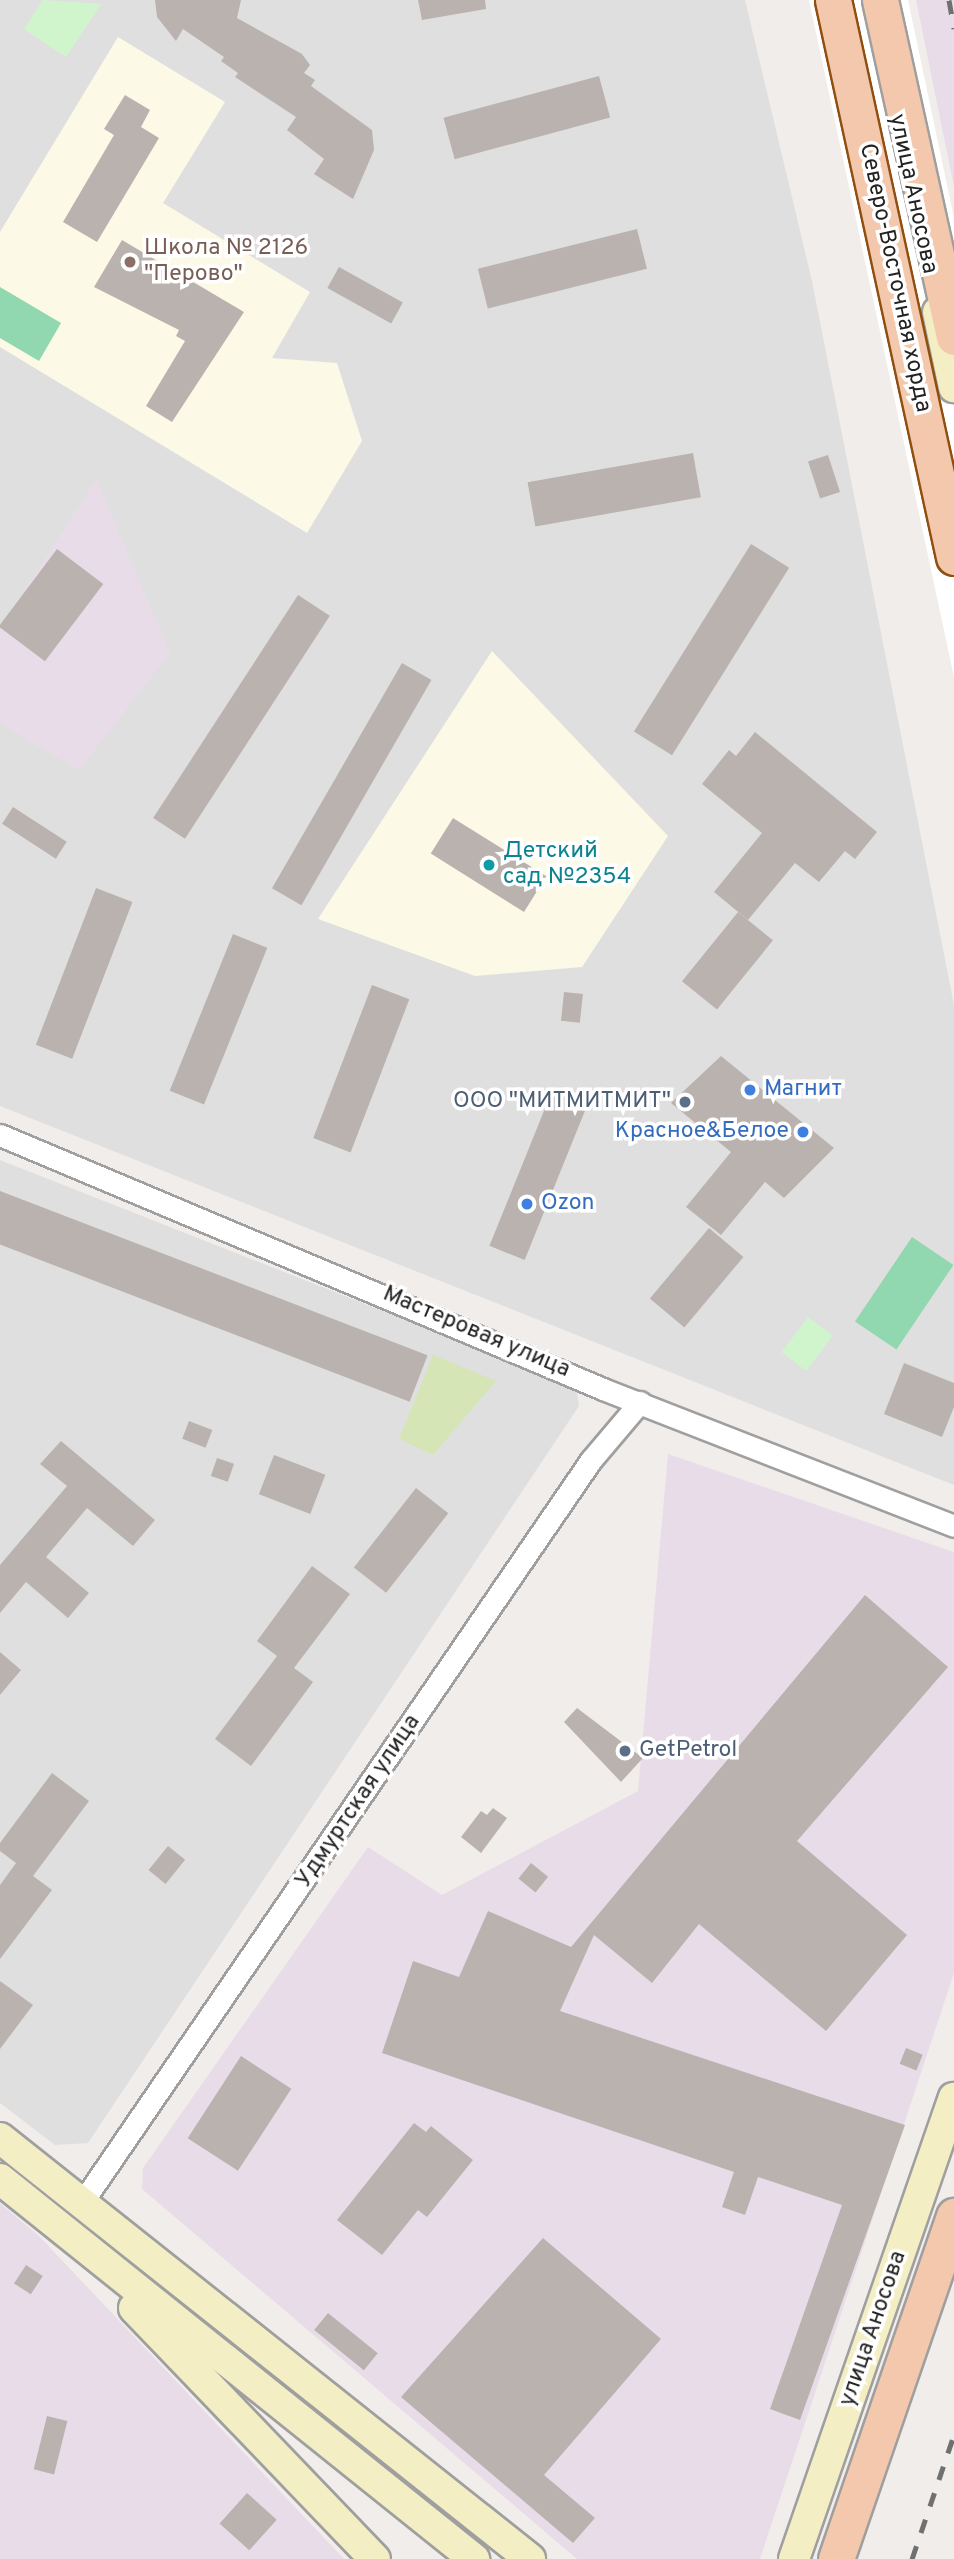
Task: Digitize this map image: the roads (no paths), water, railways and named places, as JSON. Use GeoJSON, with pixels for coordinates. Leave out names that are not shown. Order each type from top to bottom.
{"type":"FeatureCollection","features":[{"type":"Feature","properties":{"kind":"main road","name":"Северо-Восточная хорда"},"geometry":{"type":"LineString","coordinates":[[834,0],[954,558]]}},
{"type":"Feature","properties":{"kind":"main road","name":"Северо-Восточная хорда"},"geometry":{"type":"LineString","coordinates":[[880,0],[954,337]]}},
{"type":"Feature","properties":{"kind":"main road"},"geometry":{"type":"LineString","coordinates":[[836,2559],[954,2216]]}},
{"type":"Feature","properties":{"kind":"street","name":"улица Аносова"},"geometry":{"type":"LineString","coordinates":[[871,0],[954,387]]}},
{"type":"Feature","properties":{"kind":"street","name":"Мастеровая улица"},"geometry":{"type":"LineString","coordinates":[[0,1135],[640,1402],[954,1526]]}},
{"type":"Feature","properties":{"kind":"street","name":"Удмуртская улица"},"geometry":{"type":"LineString","coordinates":[[80,2204],[591,1460],[640,1402]]}},
{"type":"Feature","properties":{"kind":"street","name":"улица Аносова"},"geometry":{"type":"LineString","coordinates":[[794,2559],[954,2098]]}},
{"type":"Feature","properties":{"kind":"street"},"geometry":{"type":"LineString","coordinates":[[0,2138],[530,2559]]}},
{"type":"Feature","properties":{"kind":"street"},"geometry":{"type":"LineString","coordinates":[[0,2179],[66,2237],[358,2462],[474,2559]]}},
{"type":"Feature","properties":{"kind":"street"},"geometry":{"type":"LineString","coordinates":[[66,2237],[375,2559]]}},
{"type":"Feature","properties":{"kind":"railway"},"geometry":{"type":"LineString","coordinates":[[949,0],[954,29]]}},
{"type":"Feature","properties":{"kind":"railway"},"geometry":{"type":"LineString","coordinates":[[912,2559],[954,2435]]}},
{"type":"Feature","properties":{"kind":"place","name":"Школа № 2126 \"Перово\""},"geometry":{"type":"Point","coordinates":[130,262]}},
{"type":"Feature","properties":{"kind":"place","name":"Детский сад №2354"},"geometry":{"type":"Point","coordinates":[489,865]}},
{"type":"Feature","properties":{"kind":"place","name":"Магнит"},"geometry":{"type":"Point","coordinates":[750,1090]}},
{"type":"Feature","properties":{"kind":"place","name":"ООО \"МИТМИТМИТ\""},"geometry":{"type":"Point","coordinates":[685,1102]}},
{"type":"Feature","properties":{"kind":"place","name":"Красное&Белое"},"geometry":{"type":"Point","coordinates":[803,1132]}},
{"type":"Feature","properties":{"kind":"place","name":"Ozon"},"geometry":{"type":"Point","coordinates":[527,1204]}},
{"type":"Feature","properties":{"kind":"place","name":"GetPetrol"},"geometry":{"type":"Point","coordinates":[625,1751]}}]}
